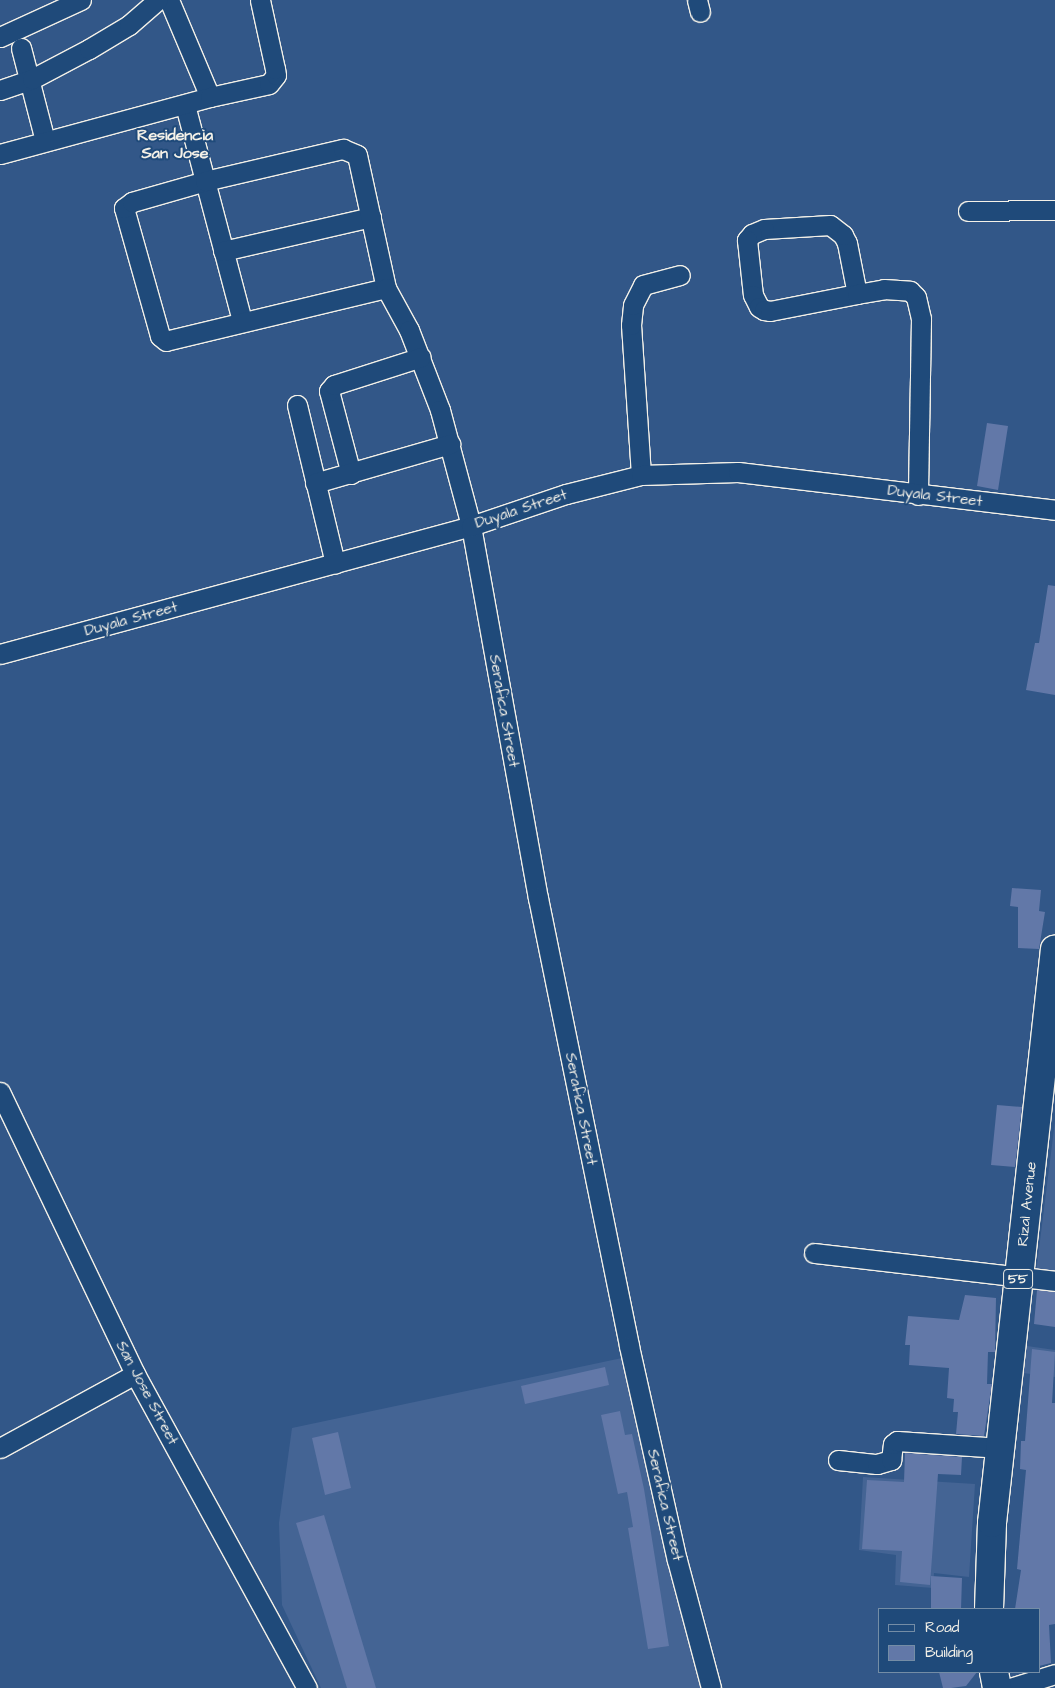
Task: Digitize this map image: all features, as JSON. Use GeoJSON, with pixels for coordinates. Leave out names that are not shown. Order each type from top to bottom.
{"type":"FeatureCollection","features":[{"type":"Feature","properties":{"kind":"highway","name":"Rizal Avenue"},"geometry":{"type":"LineString","coordinates":[[989,1608],[989,1554],[1018,1274],[1048,1070],[1055,949]]}},
{"type":"Feature","properties":{"kind":"highway"},"geometry":{"type":"LineString","coordinates":[[994,1673],[997,1688]]}},
{"type":"Feature","properties":{"kind":"street"},"geometry":{"type":"LineString","coordinates":[[0,37],[81,0]]}},
{"type":"Feature","properties":{"kind":"street"},"geometry":{"type":"LineString","coordinates":[[0,90],[32,79],[129,25],[158,0]]}},
{"type":"Feature","properties":{"kind":"street"},"geometry":{"type":"LineString","coordinates":[[169,0],[210,96]]}},
{"type":"Feature","properties":{"kind":"street"},"geometry":{"type":"LineString","coordinates":[[0,154],[210,96],[262,87],[273,80],[275,70],[260,0]]}},
{"type":"Feature","properties":{"kind":"street"},"geometry":{"type":"LineString","coordinates":[[21,48],[32,79],[46,141]]}},
{"type":"Feature","properties":{"kind":"street"},"geometry":{"type":"LineString","coordinates":[[185,104],[242,321],[386,288]]}},
{"type":"Feature","properties":{"kind":"street","name":"Serafica Street"},"geometry":{"type":"LineString","coordinates":[[242,321],[171,341],[162,340],[124,214],[128,204],[205,181],[348,149],[357,154],[386,288],[421,357],[450,444],[471,526],[538,898],[629,1346],[677,1560],[710,1688]]}},
{"type":"Feature","properties":{"kind":"street"},"geometry":{"type":"LineString","coordinates":[[968,211],[1055,210]]}},
{"type":"Feature","properties":{"kind":"street"},"geometry":{"type":"LineString","coordinates":[[223,251],[371,216]]}},
{"type":"Feature","properties":{"kind":"street"},"geometry":{"type":"LineString","coordinates":[[857,294],[847,243],[843,235],[830,225],[764,229],[752,234],[748,240],[753,295],[759,307],[764,310],[857,294],[900,289],[910,291],[921,306],[918,495]]}},
{"type":"Feature","properties":{"kind":"street"},"geometry":{"type":"LineString","coordinates":[[641,476],[631,324],[633,305],[643,284],[680,275]]}},
{"type":"Feature","properties":{"kind":"street"},"geometry":{"type":"LineString","coordinates":[[351,474],[329,390],[334,385],[421,357]]}},
{"type":"Feature","properties":{"kind":"street"},"geometry":{"type":"LineString","coordinates":[[297,406],[334,563]]}},
{"type":"Feature","properties":{"kind":"street"},"geometry":{"type":"LineString","coordinates":[[315,483],[450,444]]}},
{"type":"Feature","properties":{"kind":"street","name":"Duyala Street"},"geometry":{"type":"LineString","coordinates":[[0,654],[471,526],[566,494],[641,476],[738,472],[1055,510]]}},
{"type":"Feature","properties":{"kind":"street","name":"San Jose Street"},"geometry":{"type":"LineString","coordinates":[[0,1092],[135,1374],[307,1688]]}},
{"type":"Feature","properties":{"kind":"street"},"geometry":{"type":"LineString","coordinates":[[814,1253],[1018,1274],[1055,1280]]}},
{"type":"Feature","properties":{"kind":"street"},"geometry":{"type":"LineString","coordinates":[[0,1448],[135,1374]]}},
{"type":"Feature","properties":{"kind":"street"},"geometry":{"type":"LineString","coordinates":[[838,1460],[877,1464],[891,1460],[893,1444],[897,1441],[1001,1448]]}},
{"type":"Feature","properties":{"kind":"street"},"geometry":{"type":"LineString","coordinates":[[1010,1688],[1055,1674]]}},
{"type":"Feature","properties":{"kind":"shaded area"},"geometry":{"type":"Polygon","coordinates":[[[1055,1121],[1055,1275],[1036,1273],[1055,1121]]]}},
{"type":"Feature","properties":{"kind":"shaded area"},"geometry":{"type":"Polygon","coordinates":[[[1027,1346],[1055,1350],[1055,1377],[1023,1373],[1027,1346]]]}},
{"type":"Feature","properties":{"kind":"shaded area"},"geometry":{"type":"Polygon","coordinates":[[[622,1358],[702,1688],[321,1688],[282,1605],[279,1523],[292,1428],[622,1358]]]}},
{"type":"Feature","properties":{"kind":"shaded area"},"geometry":{"type":"Polygon","coordinates":[[[863,1477],[975,1484],[969,1577],[934,1573],[933,1588],[895,1585],[896,1555],[859,1550],[863,1477]]]}},
{"type":"Feature","properties":{"kind":"building"},"geometry":{"type":"Polygon","coordinates":[[[987,423],[1008,426],[998,490],[977,486],[987,423]]]}},
{"type":"Feature","properties":{"kind":"building"},"geometry":{"type":"Polygon","coordinates":[[[1048,585],[1055,586],[1055,695],[1026,690],[1035,643],[1039,643],[1048,585]]]}},
{"type":"Feature","properties":{"kind":"building"},"geometry":{"type":"Polygon","coordinates":[[[1012,888],[1041,890],[1039,911],[1045,912],[1039,949],[1018,948],[1018,907],[1010,906],[1012,888]]]}},
{"type":"Feature","properties":{"kind":"building"},"geometry":{"type":"Polygon","coordinates":[[[997,1105],[1022,1107],[1015,1167],[991,1165],[997,1105]]]}},
{"type":"Feature","properties":{"kind":"building"},"geometry":{"type":"Polygon","coordinates":[[[1037,1290],[1055,1292],[1055,1327],[1034,1324],[1037,1290]]]}},
{"type":"Feature","properties":{"kind":"building"},"geometry":{"type":"Polygon","coordinates":[[[965,1295],[996,1298],[995,1352],[988,1352],[987,1384],[992,1384],[984,1436],[956,1434],[958,1412],[953,1412],[954,1399],[947,1398],[949,1368],[909,1365],[910,1345],[905,1345],[908,1316],[959,1320],[965,1295]]]}},
{"type":"Feature","properties":{"kind":"building"},"geometry":{"type":"Polygon","coordinates":[[[1032,1349],[1055,1352],[1052,1403],[1055,1403],[1055,1624],[1049,1625],[1051,1663],[1040,1666],[1040,1608],[1015,1608],[1021,1570],[1017,1569],[1026,1470],[1020,1469],[1021,1441],[1025,1441],[1032,1349]]]}},
{"type":"Feature","properties":{"kind":"building"},"geometry":{"type":"Polygon","coordinates":[[[605,1367],[609,1385],[525,1404],[521,1386],[605,1367]]]}},
{"type":"Feature","properties":{"kind":"building"},"geometry":{"type":"Polygon","coordinates":[[[620,1411],[625,1435],[632,1434],[644,1489],[669,1646],[648,1649],[628,1528],[633,1527],[627,1492],[618,1494],[601,1415],[620,1411]]]}},
{"type":"Feature","properties":{"kind":"building"},"geometry":{"type":"Polygon","coordinates":[[[338,1432],[351,1488],[325,1495],[312,1438],[338,1432]]]}},
{"type":"Feature","properties":{"kind":"building"},"geometry":{"type":"Polygon","coordinates":[[[905,1453],[962,1457],[961,1475],[938,1474],[930,1585],[900,1582],[902,1551],[862,1549],[867,1480],[904,1482],[905,1453]]]}},
{"type":"Feature","properties":{"kind":"building"},"geometry":{"type":"Polygon","coordinates":[[[324,1515],[376,1688],[347,1688],[296,1523],[324,1515]]]}},
{"type":"Feature","properties":{"kind":"building"},"geometry":{"type":"Polygon","coordinates":[[[931,1576],[962,1578],[961,1608],[931,1608],[931,1576]]]}},
{"type":"Feature","properties":{"kind":"building"},"geometry":{"type":"Polygon","coordinates":[[[939,1673],[976,1673],[966,1686],[943,1688],[939,1673]]]}},
{"type":"Feature","properties":{"kind":"district","name":"Residencia San Jose"},"geometry":{"type":"Point","coordinates":[175,144]}}]}
